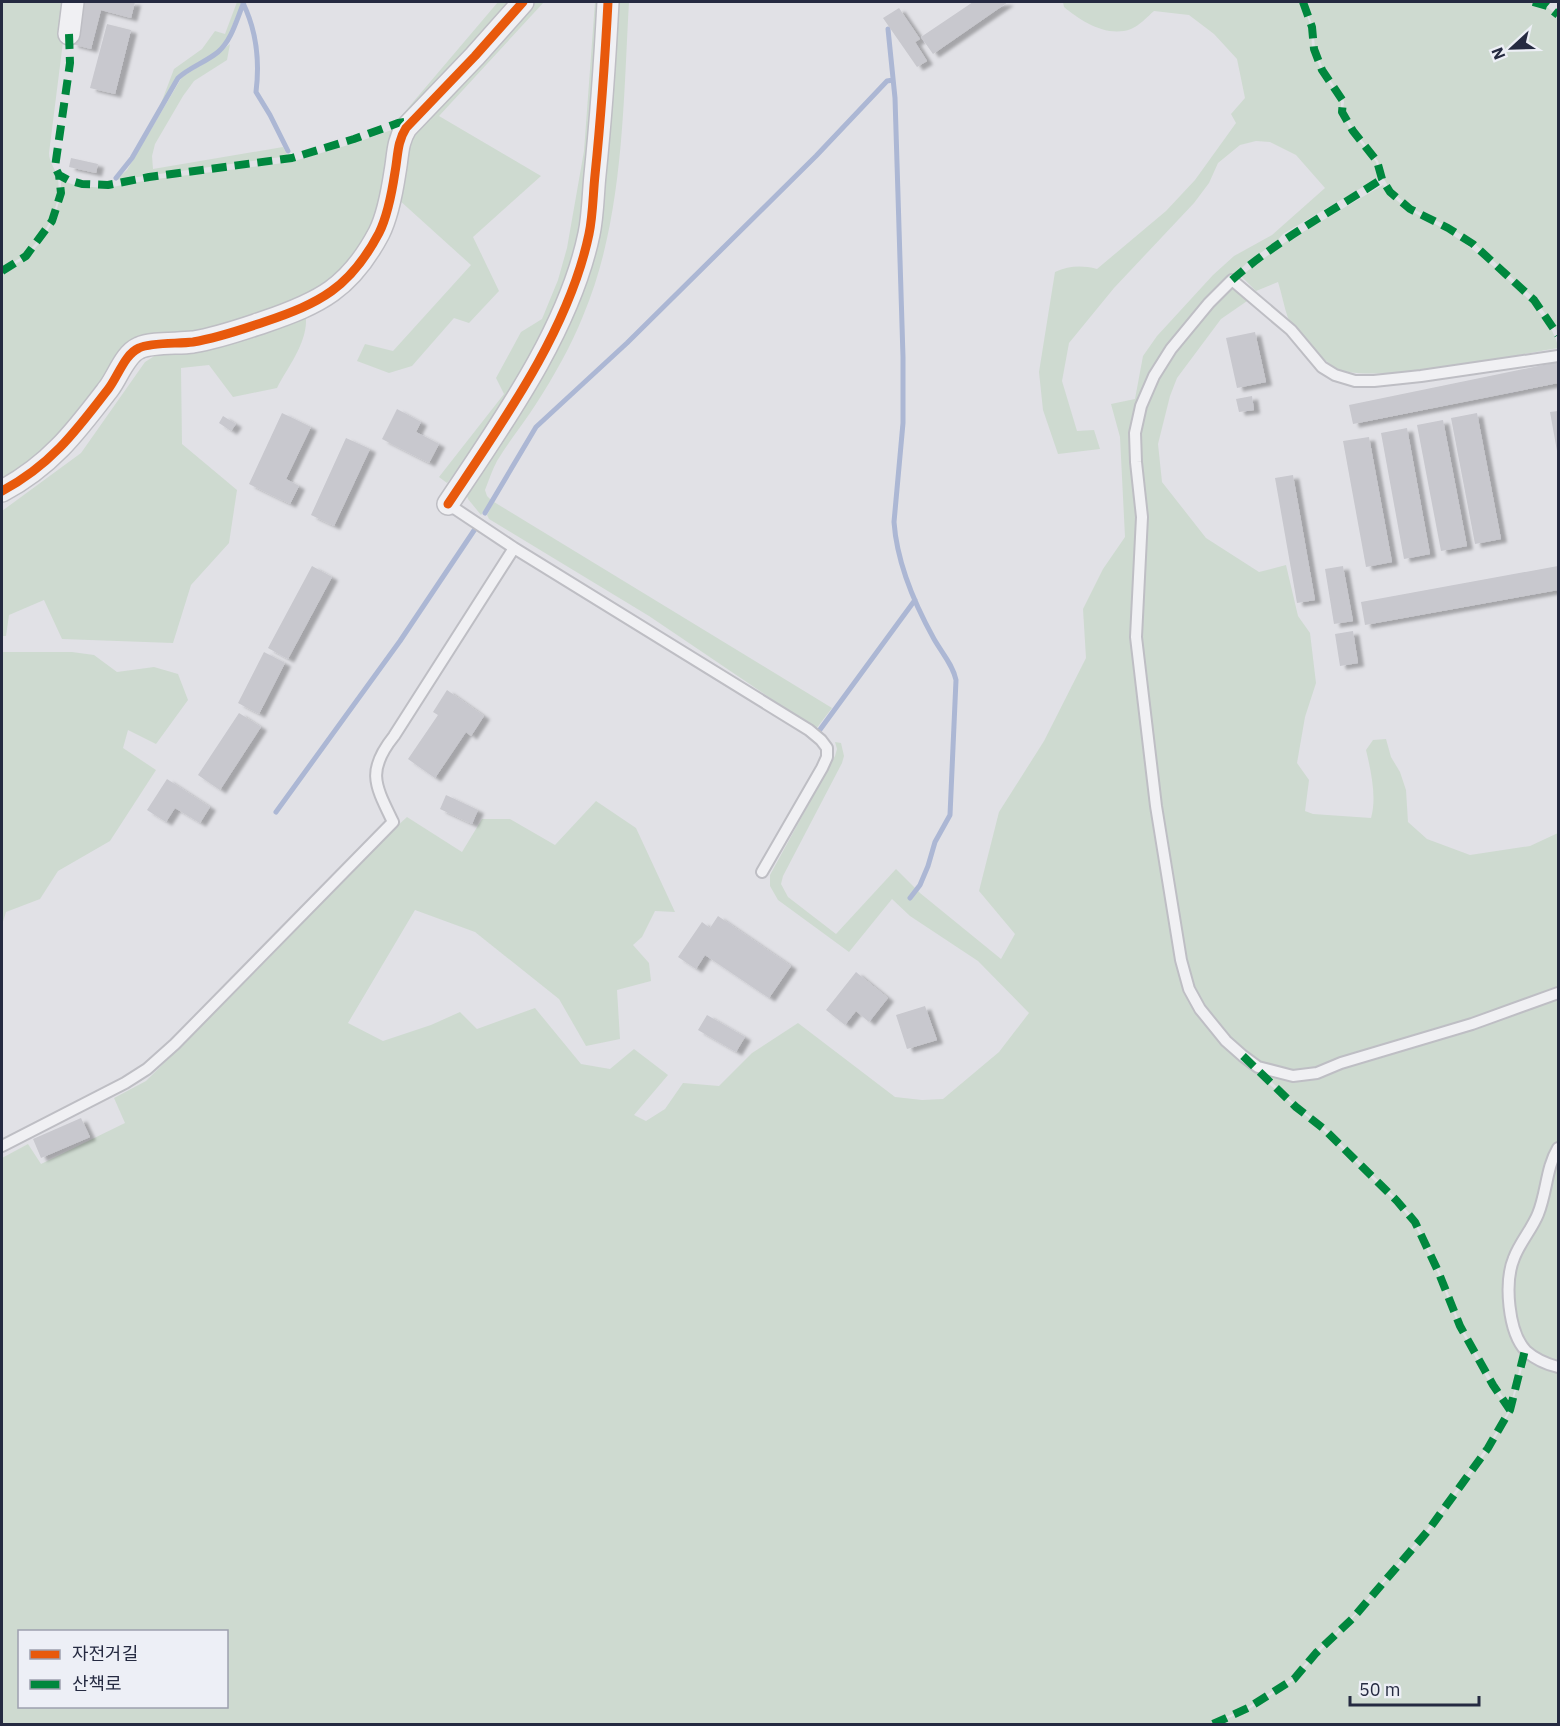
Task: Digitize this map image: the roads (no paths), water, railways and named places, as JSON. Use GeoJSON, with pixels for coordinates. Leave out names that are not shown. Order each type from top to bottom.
{"type":"FeatureCollection","features":[{"type":"Feature","properties":{"kind":"street"},"geometry":{"type":"LineString","coordinates":[[69,34],[73,2]]}},
{"type":"Feature","properties":{"kind":"street"},"geometry":{"type":"LineString","coordinates":[[2,491],[51,458],[111,385],[131,354],[139,348],[225,336],[298,311],[320,301],[337,288],[353,271],[380,231],[387,211],[400,137],[523,2]]}},
{"type":"Feature","properties":{"kind":"street"},"geometry":{"type":"LineString","coordinates":[[448,504],[505,419],[555,329],[573,285],[589,234],[601,118],[608,2]]}},
{"type":"Feature","properties":{"kind":"lane"},"geometry":{"type":"LineString","coordinates":[[1558,356],[1421,376],[1355,381],[1335,375],[1322,367],[1291,330],[1232,280],[1209,303],[1171,349],[1154,376],[1141,406],[1135,434],[1142,517],[1136,637],[1146,727],[1156,806],[1181,960],[1189,988],[1200,1009],[1226,1041],[1258,1067],[1293,1076],[1317,1073],[1341,1063],[1472,1024],[1558,993]]}},
{"type":"Feature","properties":{"kind":"lane"},"geometry":{"type":"LineString","coordinates":[[448,504],[514,548],[809,730],[827,747],[827,757],[822,768],[762,872]]}},
{"type":"Feature","properties":{"kind":"lane"},"geometry":{"type":"LineString","coordinates":[[2,1146],[125,1083],[147,1069],[175,1044],[393,822],[381,796],[375,774],[380,753],[394,736],[514,548]]}},
{"type":"Feature","properties":{"kind":"lane"},"geometry":{"type":"LineString","coordinates":[[1558,1148],[1552,1159],[1539,1214],[1513,1259],[1508,1281],[1513,1325],[1525,1350],[1543,1364],[1558,1367]]}},
{"type":"Feature","properties":{"kind":"waterway"},"geometry":{"type":"LineString","coordinates":[[116,178],[132,158],[178,78],[223,47],[231,35],[244,2]]}},
{"type":"Feature","properties":{"kind":"waterway"},"geometry":{"type":"LineString","coordinates":[[243,3],[252,25],[256,46],[258,69],[256,92],[288,151]]}},
{"type":"Feature","properties":{"kind":"waterway"},"geometry":{"type":"LineString","coordinates":[[888,29],[895,98],[903,357],[903,423],[894,522],[899,553],[908,583],[956,680],[950,815],[935,842],[920,885],[910,898]]}},
{"type":"Feature","properties":{"kind":"waterway"},"geometry":{"type":"LineString","coordinates":[[485,513],[536,427],[627,343],[816,156],[887,81],[893,80]]}},
{"type":"Feature","properties":{"kind":"waterway"},"geometry":{"type":"LineString","coordinates":[[276,812],[400,641],[475,529]]}},
{"type":"Feature","properties":{"kind":"waterway"},"geometry":{"type":"LineString","coordinates":[[819,731],[915,600]]}}]}
